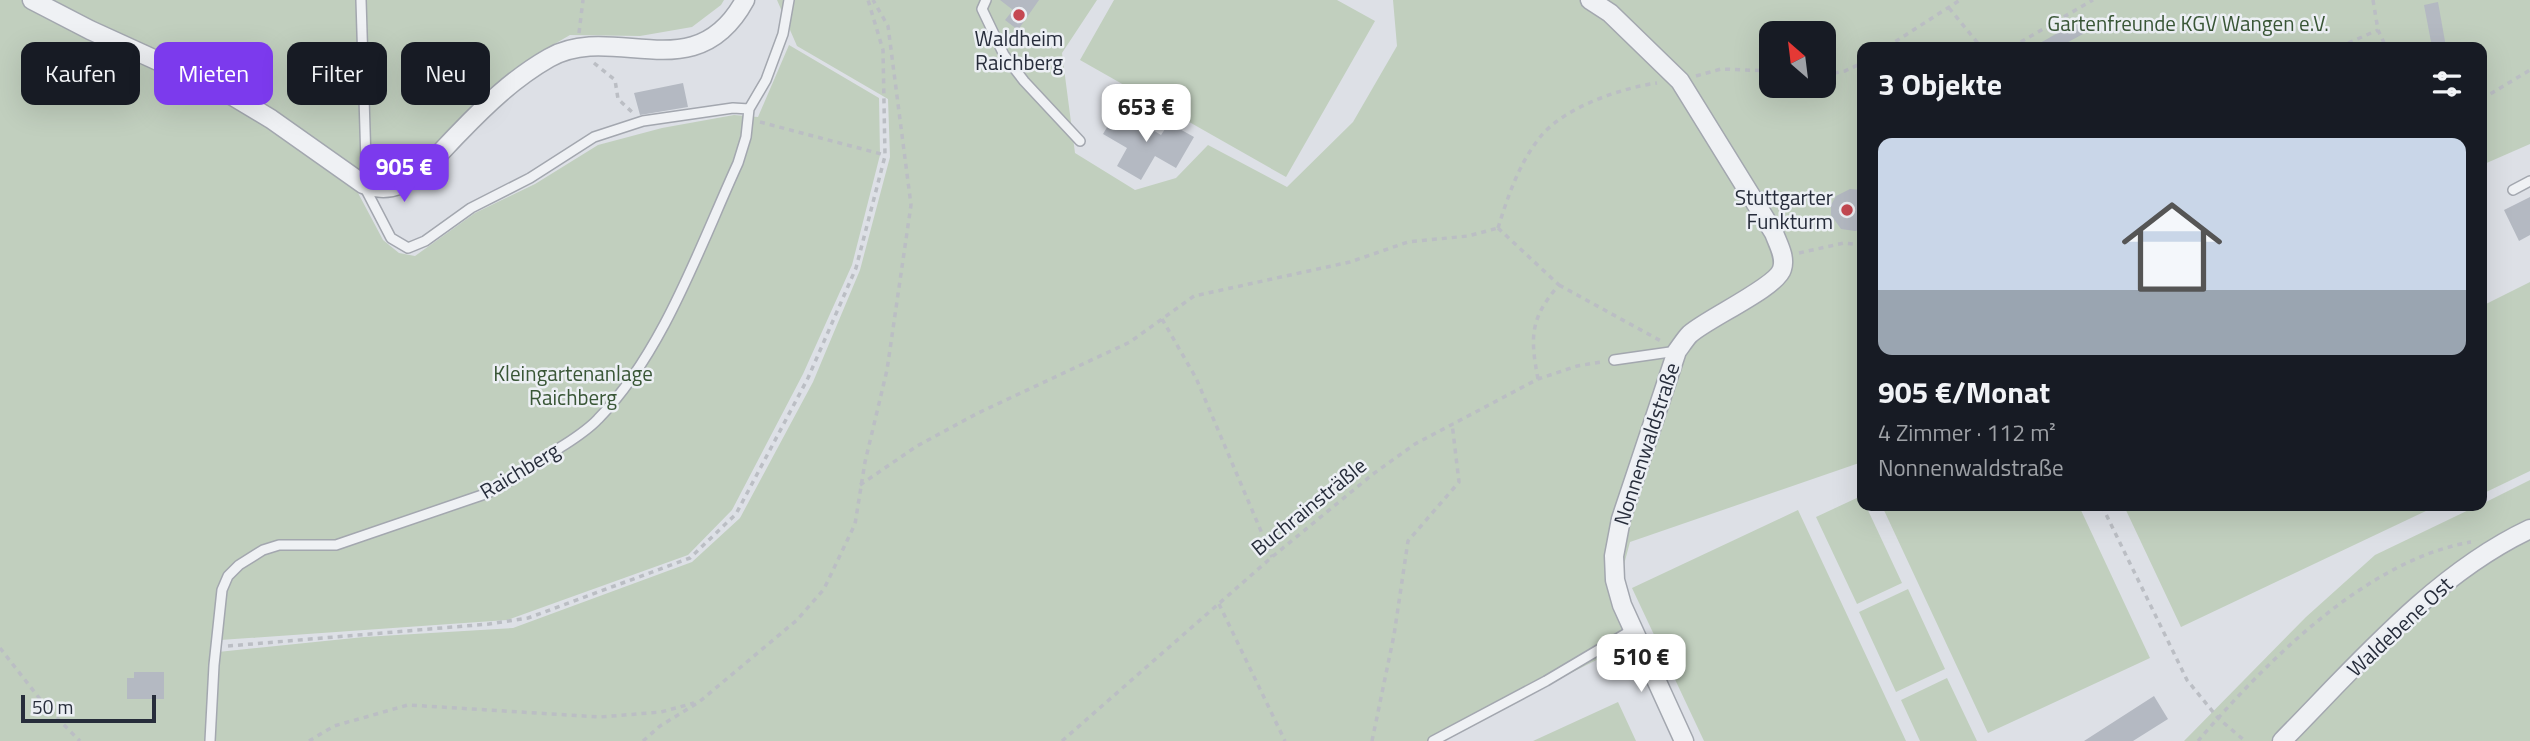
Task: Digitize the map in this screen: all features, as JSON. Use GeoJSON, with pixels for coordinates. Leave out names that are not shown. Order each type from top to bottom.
{"type":"FeatureCollection","features":[{"type":"Feature","properties":{"kind":"street"},"geometry":{"type":"LineString","coordinates":[[32,0],[90,30],[226,92],[271,119],[363,184],[380,189],[397,186],[416,176],[489,102],[520,77],[554,56],[576,48],[677,50],[699,44],[721,31],[736,17],[745,0]]}},
{"type":"Feature","properties":{"kind":"street"},"geometry":{"type":"LineString","coordinates":[[1590,0],[1611,13],[1680,81],[1774,233],[1783,257]]}},
{"type":"Feature","properties":{"kind":"street","name":"Nonnenwaldstraße"},"geometry":{"type":"LineString","coordinates":[[1684,741],[1622,605],[1615,580],[1614,556],[1621,519],[1676,351],[1689,335],[1704,324],[1774,281],[1782,270],[1783,257]]}},
{"type":"Feature","properties":{"kind":"street","name":"Waldebene Ost"},"geometry":{"type":"LineString","coordinates":[[2282,741],[2421,604],[2464,567],[2530,528]]}},
{"type":"Feature","properties":{"kind":"lane"},"geometry":{"type":"LineString","coordinates":[[360,0],[366,162],[363,184],[391,238],[408,248],[425,242],[471,208],[530,178],[594,137],[643,121],[733,108],[749,114]]}},
{"type":"Feature","properties":{"kind":"lane","name":"Raichberg"},"geometry":{"type":"LineString","coordinates":[[210,741],[215,647],[222,590],[228,576],[251,556],[279,545],[336,545],[488,494],[598,420],[650,351],[675,302],[738,163],[749,114],[766,80],[783,34],[789,0]]}},
{"type":"Feature","properties":{"kind":"lane"},"geometry":{"type":"LineString","coordinates":[[986,0],[982,9],[1004,55],[1024,81],[1080,141]]}},
{"type":"Feature","properties":{"kind":"lane"},"geometry":{"type":"LineString","coordinates":[[2513,190],[2530,181]]}},
{"type":"Feature","properties":{"kind":"lane"},"geometry":{"type":"LineString","coordinates":[[1614,360],[1676,351]]}},
{"type":"Feature","properties":{"kind":"lane"},"geometry":{"type":"LineString","coordinates":[[1433,741],[1546,681],[1632,630]]}},
{"type":"Feature","properties":{"kind":"path"},"geometry":{"type":"LineString","coordinates":[[583,0],[576,48],[615,80],[618,99],[643,121]]}},
{"type":"Feature","properties":{"kind":"path"},"geometry":{"type":"LineString","coordinates":[[215,647],[489,624],[528,618],[690,558],[736,514],[808,377],[856,268],[886,156],[883,50],[868,0]]}},
{"type":"Feature","properties":{"kind":"path"},"geometry":{"type":"LineString","coordinates":[[643,741],[660,726],[699,702],[797,620],[824,589],[855,524],[860,485],[887,370],[911,205],[888,26],[873,0]]}},
{"type":"Feature","properties":{"kind":"path"},"geometry":{"type":"LineString","coordinates":[[1895,42],[1960,0]]}},
{"type":"Feature","properties":{"kind":"path"},"geometry":{"type":"LineString","coordinates":[[2021,42],[2093,0]]}},
{"type":"Feature","properties":{"kind":"path"},"geometry":{"type":"LineString","coordinates":[[2373,0],[2378,30],[2384,42]]}},
{"type":"Feature","properties":{"kind":"path"},"geometry":{"type":"LineString","coordinates":[[1948,8],[1977,42]]}},
{"type":"Feature","properties":{"kind":"path"},"geometry":{"type":"LineString","coordinates":[[2350,42],[2378,30]]}},
{"type":"Feature","properties":{"kind":"path"},"geometry":{"type":"LineString","coordinates":[[1836,73],[1857,65]]}},
{"type":"Feature","properties":{"kind":"path"},"geometry":{"type":"LineString","coordinates":[[1498,228],[1513,181],[1542,135],[1584,105],[1636,86],[1680,81],[1721,69],[1759,71]]}},
{"type":"Feature","properties":{"kind":"path"},"geometry":{"type":"LineString","coordinates":[[2487,96],[2530,70]]}},
{"type":"Feature","properties":{"kind":"path"},"geometry":{"type":"LineString","coordinates":[[749,114],[886,156]]}},
{"type":"Feature","properties":{"kind":"path"},"geometry":{"type":"LineString","coordinates":[[860,485],[916,446],[1040,383],[1130,342],[1194,296],[1350,262],[1408,242],[1468,236],[1498,228]]}},
{"type":"Feature","properties":{"kind":"path"},"geometry":{"type":"LineString","coordinates":[[1498,228],[1559,285],[1622,318],[1676,351]]}},
{"type":"Feature","properties":{"kind":"path"},"geometry":{"type":"LineString","coordinates":[[1783,257],[1844,243],[1857,244]]}},
{"type":"Feature","properties":{"kind":"path"},"geometry":{"type":"LineString","coordinates":[[1538,379],[1534,349],[1535,322],[1547,299],[1559,285]]}},
{"type":"Feature","properties":{"kind":"path"},"geometry":{"type":"LineString","coordinates":[[1162,319],[1196,378],[1272,557]]}},
{"type":"Feature","properties":{"kind":"path","name":"Buchrainsträßle"},"geometry":{"type":"LineString","coordinates":[[1062,741],[1272,557],[1373,474],[1415,444],[1538,379],[1577,366],[1614,360]]}},
{"type":"Feature","properties":{"kind":"path"},"geometry":{"type":"LineString","coordinates":[[1372,741],[1394,635],[1408,541],[1459,482],[1452,423]]}},
{"type":"Feature","properties":{"kind":"path"},"geometry":{"type":"LineString","coordinates":[[2104,511],[2187,680],[2218,718],[2245,741]]}},
{"type":"Feature","properties":{"kind":"path"},"geometry":{"type":"LineString","coordinates":[[2199,741],[2282,652],[2322,617],[2372,583],[2425,553],[2488,539],[2504,541]]}},
{"type":"Feature","properties":{"kind":"path"},"geometry":{"type":"LineString","coordinates":[[1219,604],[1285,741]]}},
{"type":"Feature","properties":{"kind":"path"},"geometry":{"type":"LineString","coordinates":[[0,648],[47,708],[80,741]]}},
{"type":"Feature","properties":{"kind":"path"},"geometry":{"type":"LineString","coordinates":[[309,741],[334,726],[408,705],[600,717],[661,712],[699,702]]}},
{"type":"Feature","properties":{"kind":"green space"},"geometry":{"type":"Polygon","coordinates":[[[0,0],[724,0],[692,27],[640,36],[570,35],[527,60],[490,90],[490,42],[401,42],[401,105],[474,105],[412,166],[389,175],[370,163],[357,191],[383,240],[399,253],[415,256],[475,213],[535,184],[598,145],[662,128],[734,115],[758,117],[789,45],[879,98],[880,155],[852,265],[803,374],[732,510],[688,555],[507,620],[220,640],[218,652],[364,637],[513,628],[692,562],[740,518],[813,382],[860,270],[890,157],[888,99],[797,46],[777,0],[1097,0],[1062,53],[1075,153],[1135,190],[1176,178],[1208,145],[1287,187],[1353,122],[1397,46],[1393,0],[2530,0],[2530,144],[2487,163],[2487,42],[1857,42],[1857,464],[1630,542],[1623,568],[1624,646],[1437,741],[0,741],[0,0]]]}},
{"type":"Feature","properties":{"kind":"green space"},"geometry":{"type":"Polygon","coordinates":[[[1114,0],[1337,0],[1375,21],[1286,177],[1080,60],[1114,0]]]}},
{"type":"Feature","properties":{"kind":"green space"},"geometry":{"type":"Polygon","coordinates":[[[2530,282],[2530,471],[2487,492],[2487,304],[2530,282]]]}},
{"type":"Feature","properties":{"kind":"green space"},"geometry":{"type":"Polygon","coordinates":[[[2530,480],[2530,741],[2184,741],[2306,617],[2375,555],[2467,511],[2487,511],[2487,502],[2530,480]]]}},
{"type":"Feature","properties":{"kind":"green space"},"geometry":{"type":"Polygon","coordinates":[[[1857,498],[1857,511],[1868,511],[1902,583],[1857,604],[1816,517],[1857,498]]]}},
{"type":"Feature","properties":{"kind":"green space"},"geometry":{"type":"Polygon","coordinates":[[[1798,510],[1906,741],[1704,741],[1632,588],[1798,510]]]}},
{"type":"Feature","properties":{"kind":"green space"},"geometry":{"type":"Polygon","coordinates":[[[1884,511],[2081,511],[2150,658],[1988,733],[1884,511]]]}},
{"type":"Feature","properties":{"kind":"green space"},"geometry":{"type":"Polygon","coordinates":[[[2126,511],[2426,511],[2181,627],[2126,511]]]}},
{"type":"Feature","properties":{"kind":"green space"},"geometry":{"type":"Polygon","coordinates":[[[1908,589],[1945,669],[1896,692],[1859,612],[1908,589]]]}},
{"type":"Feature","properties":{"kind":"green space"},"geometry":{"type":"Polygon","coordinates":[[[1947,678],[1977,741],[1920,741],[1901,700],[1947,678]]]}},
{"type":"Feature","properties":{"kind":"green space"},"geometry":{"type":"Polygon","coordinates":[[[1618,702],[1636,741],[1533,741],[1618,702]]]}},
{"type":"Feature","properties":{"kind":"building","name":"Waldheim Raichberg"},"geometry":{"type":"Polygon","coordinates":[[[1000,0],[1039,0],[1018,30],[1005,20],[1013,10],[1000,0]]]}},
{"type":"Feature","properties":{"kind":"building"},"geometry":{"type":"Polygon","coordinates":[[[2438,2],[2445,42],[2431,42],[2424,5],[2438,2]]]}},
{"type":"Feature","properties":{"kind":"building"},"geometry":{"type":"Polygon","coordinates":[[[2077,22],[2083,34],[2068,42],[2042,42],[2077,22]]]}},
{"type":"Feature","properties":{"kind":"building"},"geometry":{"type":"Polygon","coordinates":[[[683,83],[688,107],[640,115],[634,93],[683,83]]]}},
{"type":"Feature","properties":{"kind":"building"},"geometry":{"type":"Polygon","coordinates":[[[1118,109],[1161,135],[1169,123],[1194,137],[1176,168],[1155,156],[1141,180],[1117,166],[1127,148],[1103,134],[1118,109]]]}},
{"type":"Feature","properties":{"kind":"building","name":"Stuttgarter Funkturm"},"geometry":{"type":"Polygon","coordinates":[[[1850,189],[1857,190],[1857,230],[1841,229],[1831,215],[1831,205],[1836,196],[1850,189]]]}},
{"type":"Feature","properties":{"kind":"building"},"geometry":{"type":"Polygon","coordinates":[[[2530,197],[2530,235],[2519,241],[2504,210],[2530,197]]]}},
{"type":"Feature","properties":{"kind":"building"},"geometry":{"type":"Polygon","coordinates":[[[134,672],[164,672],[164,699],[127,699],[127,678],[134,678],[134,672]]]}},
{"type":"Feature","properties":{"kind":"building"},"geometry":{"type":"Polygon","coordinates":[[[2154,696],[2168,719],[2133,741],[2084,741],[2154,696]]]}},
{"type":"Feature","properties":{"kind":"place","name":"Waldheim Raichberg"},"geometry":{"type":"Point","coordinates":[1019,15]}},
{"type":"Feature","properties":{"kind":"place","name":"Stuttgarter Funkturm"},"geometry":{"type":"Point","coordinates":[1847,210]}},
{"type":"Feature","properties":{"kind":"park label","name":"Gartenfreunde KGV Wangen e.V."},"geometry":{"type":"Point","coordinates":[2188,24]}},
{"type":"Feature","properties":{"kind":"park label","name":"Kleingartenanlage Raichberg"},"geometry":{"type":"Point","coordinates":[573,386]}}]}
